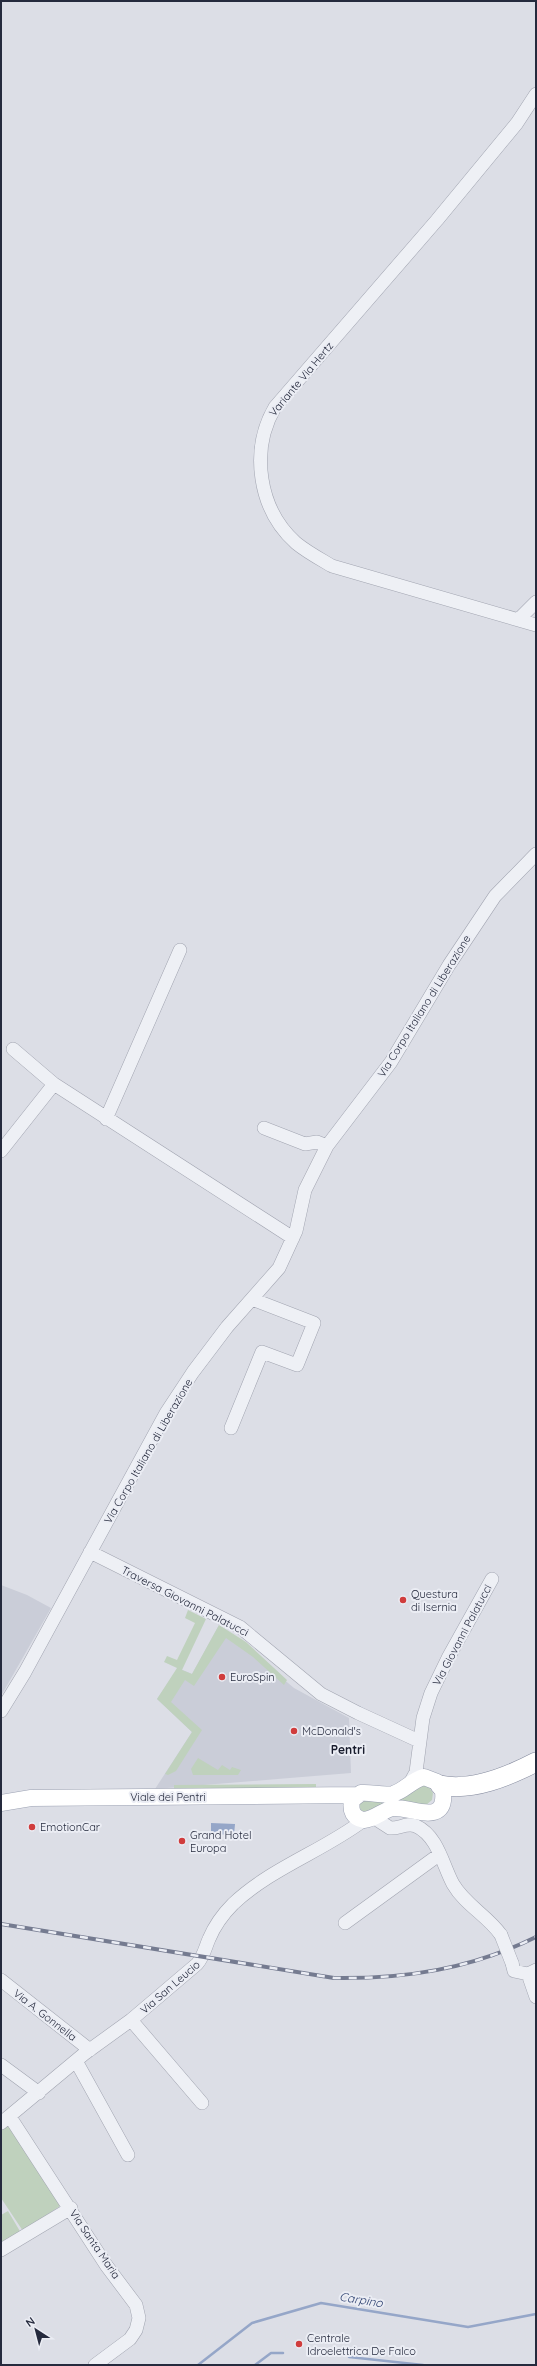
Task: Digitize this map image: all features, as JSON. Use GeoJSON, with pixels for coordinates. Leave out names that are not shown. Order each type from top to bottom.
{"type":"FeatureCollection","features":[{"type":"Feature","properties":{"kind":"highway"},"geometry":{"type":"LineString","coordinates":[[475,1785],[536,1749]]}},
{"type":"Feature","properties":{"kind":"highway"},"geometry":{"type":"LineString","coordinates":[[438,1787],[475,1785],[522,1769],[536,1762]]}},
{"type":"Feature","properties":{"kind":"highway"},"geometry":{"type":"LineString","coordinates":[[438,1787],[463,1790],[504,1785],[536,1775]]}},
{"type":"Feature","properties":{"kind":"main road","name":"Viale dei Pentri"},"geometry":{"type":"LineString","coordinates":[[1,1804],[31,1798],[335,1796],[360,1811],[367,1792],[382,1795],[395,1793],[410,1783],[424,1777],[438,1787]]}},
{"type":"Feature","properties":{"kind":"main road"},"geometry":{"type":"LineString","coordinates":[[360,1811],[394,1808],[428,1813],[433,1812],[440,1806],[438,1787]]}},
{"type":"Feature","properties":{"kind":"street","name":"Variante Via Hertz"},"geometry":{"type":"LineString","coordinates":[[536,94],[517,123],[437,220],[275,407],[268,420],[260,456],[261,476],[270,509],[296,542],[313,555],[332,566],[536,625]]}},
{"type":"Feature","properties":{"kind":"street"},"geometry":{"type":"LineString","coordinates":[[518,620],[532,606]]}},
{"type":"Feature","properties":{"kind":"street","name":"Via Corpo Italiano di Liberazione"},"geometry":{"type":"LineString","coordinates":[[1,1711],[166,1413],[193,1372],[279,1268],[293,1238],[305,1190],[313,1170],[327,1146],[391,1062],[449,965],[495,896],[536,854]]}},
{"type":"Feature","properties":{"kind":"street"},"geometry":{"type":"LineString","coordinates":[[106,1119],[180,950]]}},
{"type":"Feature","properties":{"kind":"street"},"geometry":{"type":"LineString","coordinates":[[13,1049],[54,1084],[106,1119],[293,1238]]}},
{"type":"Feature","properties":{"kind":"street"},"geometry":{"type":"LineString","coordinates":[[1,1151],[54,1084]]}},
{"type":"Feature","properties":{"kind":"street"},"geometry":{"type":"LineString","coordinates":[[264,1128],[306,1144],[317,1142],[327,1146]]}},
{"type":"Feature","properties":{"kind":"street"},"geometry":{"type":"LineString","coordinates":[[231,1428],[262,1352],[297,1364],[314,1323],[252,1299]]}},
{"type":"Feature","properties":{"kind":"street","name":"Traversa Giovanni Palatucci"},"geometry":{"type":"LineString","coordinates":[[90,1552],[240,1627],[321,1694],[419,1741]]}},
{"type":"Feature","properties":{"kind":"street","name":"Via Giovanni Palatucci"},"geometry":{"type":"LineString","coordinates":[[410,1783],[418,1762],[419,1741],[423,1718],[436,1683],[492,1579]]}},
{"type":"Feature","properties":{"kind":"street"},"geometry":{"type":"LineString","coordinates":[[418,1762],[421,1770],[438,1787]]}},
{"type":"Feature","properties":{"kind":"street"},"geometry":{"type":"LineString","coordinates":[[394,1808],[393,1819],[401,1826]]}},
{"type":"Feature","properties":{"kind":"street"},"geometry":{"type":"LineString","coordinates":[[360,1811],[390,1828],[412,1824],[418,1826],[433,1841],[454,1886],[466,1902],[491,1923],[501,1935],[514,1971],[532,1972],[536,1997]]}},
{"type":"Feature","properties":{"kind":"street","name":"Via San Leucio"},"geometry":{"type":"LineString","coordinates":[[6,2120],[40,2093],[76,2061],[131,2020],[197,1964],[203,1957],[209,1938],[233,1904],[260,1883],[288,1865],[347,1833],[360,1811]]}},
{"type":"Feature","properties":{"kind":"street"},"geometry":{"type":"LineString","coordinates":[[345,1923],[440,1854]]}},
{"type":"Feature","properties":{"kind":"street","name":"Via A. Gonnella"},"geometry":{"type":"LineString","coordinates":[[1,1980],[90,2050]]}},
{"type":"Feature","properties":{"kind":"street"},"geometry":{"type":"LineString","coordinates":[[131,2020],[202,2103]]}},
{"type":"Feature","properties":{"kind":"street"},"geometry":{"type":"LineString","coordinates":[[76,2061],[128,2155]]}},
{"type":"Feature","properties":{"kind":"street"},"geometry":{"type":"LineString","coordinates":[[1,2064],[40,2093]]}},
{"type":"Feature","properties":{"kind":"street","name":"Via Santa Maria"},"geometry":{"type":"LineString","coordinates":[[6,2120],[71,2208],[106,2264],[136,2305],[139,2318],[136,2330],[130,2339],[95,2365]]}},
{"type":"Feature","properties":{"kind":"street"},"geometry":{"type":"LineString","coordinates":[[1,2250],[71,2208]]}},
{"type":"Feature","properties":{"kind":"shaded area"},"geometry":{"type":"Polygon","coordinates":[[[1,1585],[27,1595],[51,1608],[1,1696],[1,1585]]]}},
{"type":"Feature","properties":{"kind":"shaded area"},"geometry":{"type":"Polygon","coordinates":[[[219,1625],[294,1688],[349,1718],[351,1773],[155,1789],[192,1732],[157,1699],[178,1668],[192,1674],[219,1625]]]}},
{"type":"Feature","properties":{"kind":"green space"},"geometry":{"type":"Polygon","coordinates":[[[188,1610],[206,1619],[182,1670],[192,1674],[219,1625],[246,1642],[287,1680],[284,1685],[253,1657],[226,1638],[194,1686],[185,1680],[171,1702],[202,1730],[176,1771],[168,1775],[165,1774],[192,1732],[157,1699],[177,1668],[164,1662],[167,1656],[177,1660],[195,1623],[185,1618],[188,1610]]]}},
{"type":"Feature","properties":{"kind":"green space"},"geometry":{"type":"Polygon","coordinates":[[[198,1758],[218,1770],[222,1765],[230,1770],[232,1767],[241,1770],[238,1775],[193,1775],[191,1769],[198,1758]]]}},
{"type":"Feature","properties":{"kind":"green space"},"geometry":{"type":"Polygon","coordinates":[[[316,1784],[316,1788],[174,1789],[174,1785],[316,1784]]]}},
{"type":"Feature","properties":{"kind":"green space"},"geometry":{"type":"Polygon","coordinates":[[[422,1785],[429,1787],[433,1793],[432,1800],[426,1805],[369,1814],[361,1811],[359,1804],[361,1801],[422,1785]]]}},
{"type":"Feature","properties":{"kind":"green space"},"geometry":{"type":"Polygon","coordinates":[[[10,2121],[66,2202],[23,2231],[1,2198],[1,2127],[10,2121]]]}},
{"type":"Feature","properties":{"kind":"green space"},"geometry":{"type":"Polygon","coordinates":[[[8,2211],[21,2233],[1,2245],[1,2215],[8,2211]]]}},
{"type":"Feature","properties":{"kind":"water"},"geometry":{"type":"Polygon","coordinates":[[[211,1823],[235,1824],[234,1835],[211,1834],[211,1823]]]}},
{"type":"Feature","properties":{"kind":"waterway","name":"Carpino"},"geometry":{"type":"LineString","coordinates":[[198,2365],[252,2323],[321,2303],[468,2327],[536,2314]]}},
{"type":"Feature","properties":{"kind":"waterway"},"geometry":{"type":"LineString","coordinates":[[255,2365],[271,2353],[283,2353]]}},
{"type":"Feature","properties":{"kind":"waterway"},"geometry":{"type":"LineString","coordinates":[[349,2357],[423,2365]]}},
{"type":"Feature","properties":{"kind":"railway"},"geometry":{"type":"LineString","coordinates":[[1,1924],[334,1978],[387,1977],[438,1970],[487,1957],[536,1937]]}},
{"type":"Feature","properties":{"kind":"place","name":"Questura di Isernia"},"geometry":{"type":"Point","coordinates":[403,1600]}},
{"type":"Feature","properties":{"kind":"place","name":"EuroSpin"},"geometry":{"type":"Point","coordinates":[222,1677]}},
{"type":"Feature","properties":{"kind":"place","name":"McDonald's"},"geometry":{"type":"Point","coordinates":[294,1731]}},
{"type":"Feature","properties":{"kind":"place","name":"EmotionCar"},"geometry":{"type":"Point","coordinates":[32,1827]}},
{"type":"Feature","properties":{"kind":"place","name":"Grand Hotel Europa"},"geometry":{"type":"Point","coordinates":[182,1841]}},
{"type":"Feature","properties":{"kind":"place","name":"Centrale Idroelettrica De Falco"},"geometry":{"type":"Point","coordinates":[299,2344]}},
{"type":"Feature","properties":{"kind":"district","name":"Pentri"},"geometry":{"type":"Point","coordinates":[348,1750]}}]}
